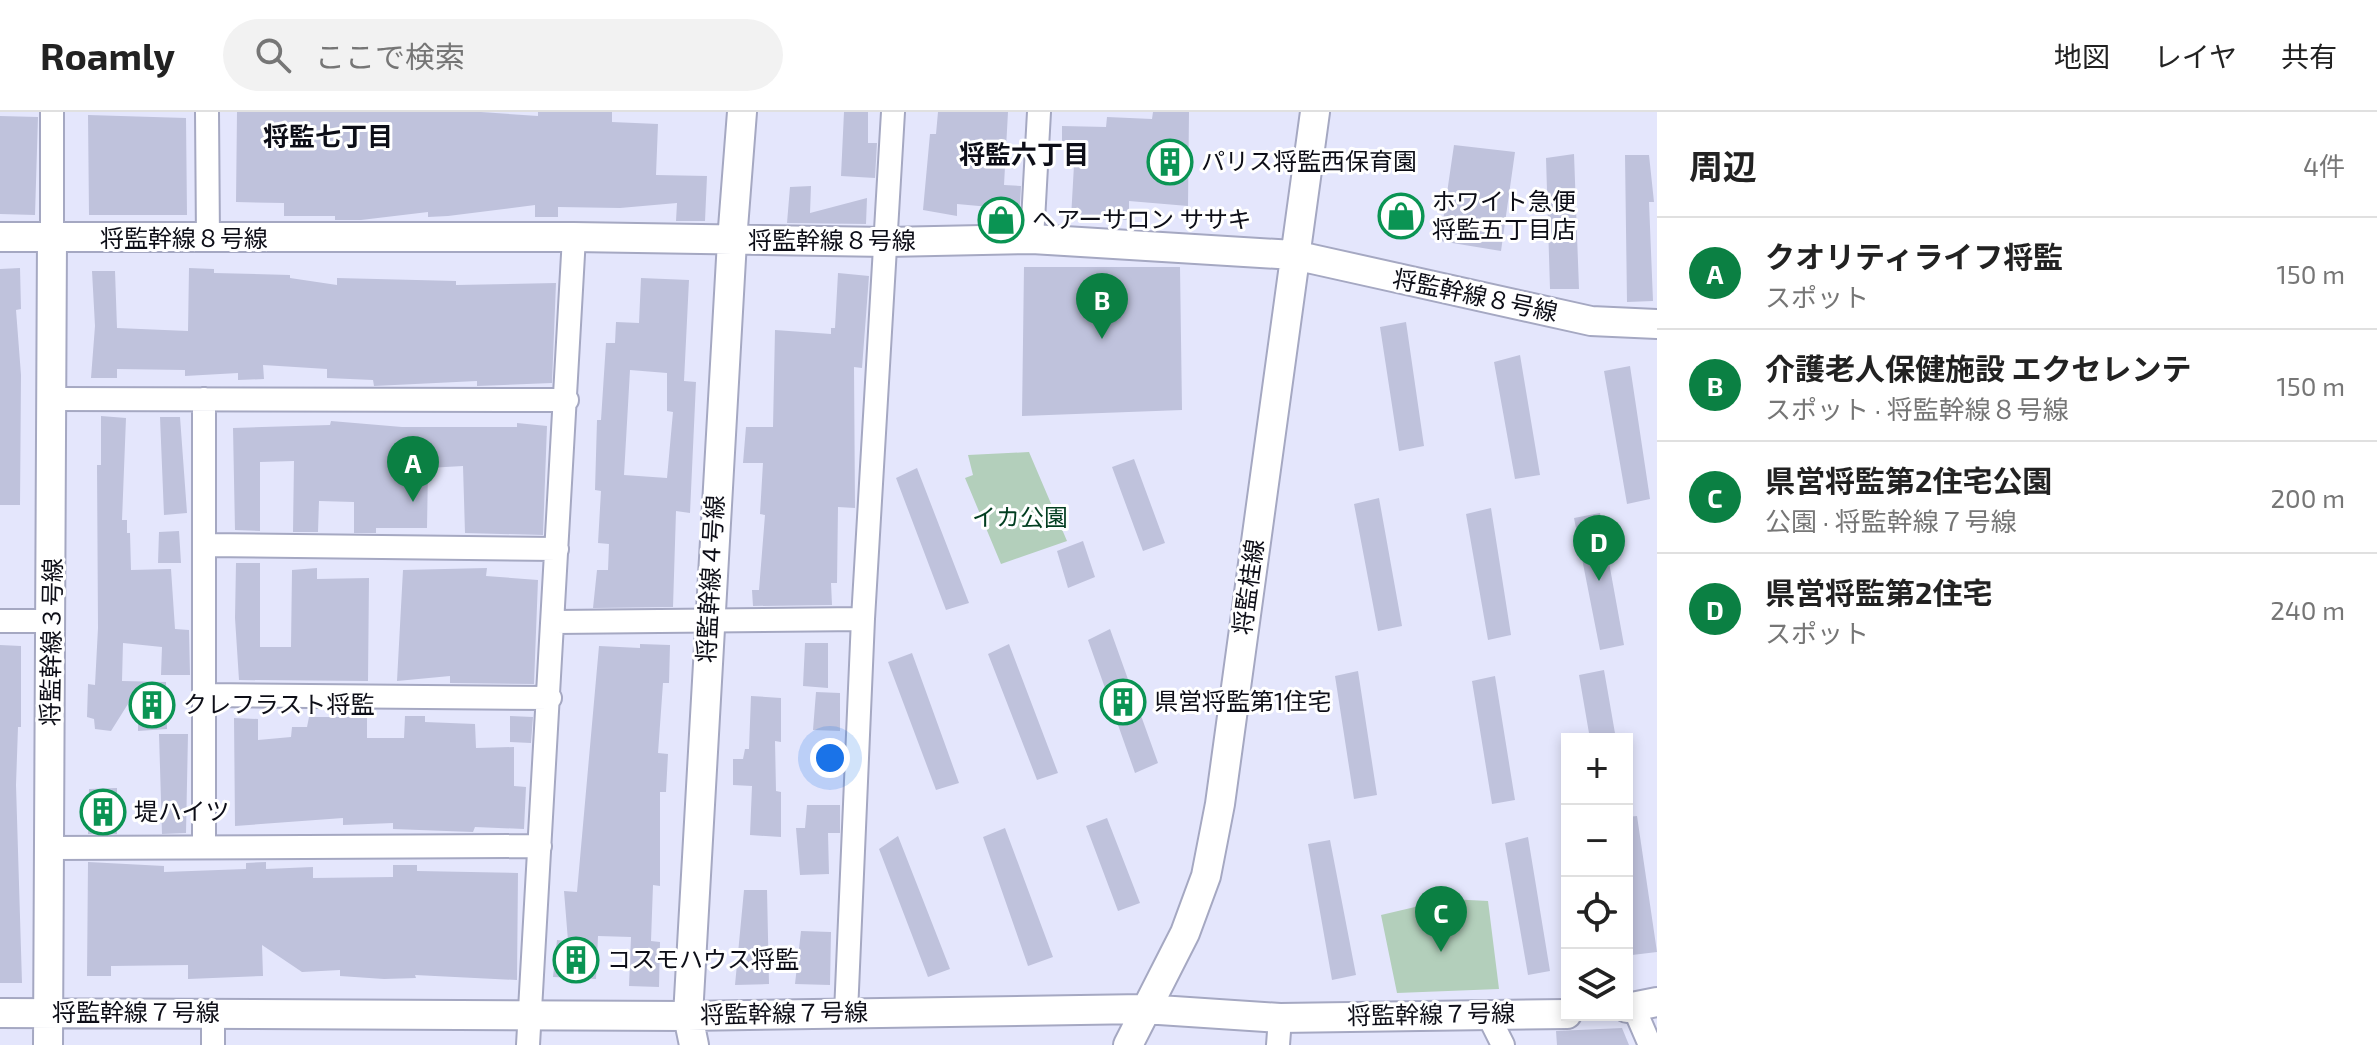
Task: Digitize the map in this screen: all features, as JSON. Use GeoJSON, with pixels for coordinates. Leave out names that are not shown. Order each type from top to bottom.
{"type":"FeatureCollection","features":[{"type":"Feature","properties":{"kind":"street"},"geometry":{"type":"LineString","coordinates":[[52,112],[52,238]]}},
{"type":"Feature","properties":{"kind":"street"},"geometry":{"type":"LineString","coordinates":[[207,112],[208,239]]}},
{"type":"Feature","properties":{"kind":"street","name":"将監幹線４号線"},"geometry":{"type":"LineString","coordinates":[[694,1045],[688,1016],[709,619],[742,112]]}},
{"type":"Feature","properties":{"kind":"street"},"geometry":{"type":"LineString","coordinates":[[846,1013],[863,619],[893,112]]}},
{"type":"Feature","properties":{"kind":"street"},"geometry":{"type":"LineString","coordinates":[[1032,239],[1039,112]]}},
{"type":"Feature","properties":{"kind":"street","name":"将監桂線"},"geometry":{"type":"LineString","coordinates":[[1128,1045],[1185,933],[1206,876],[1220,804],[1315,112]]}},
{"type":"Feature","properties":{"kind":"street","name":"将監幹線８号線"},"geometry":{"type":"LineString","coordinates":[[0,237],[574,237],[887,242],[1032,239],[1294,255],[1591,321],[1657,324]]}},
{"type":"Feature","properties":{"kind":"street"},"geometry":{"type":"LineString","coordinates":[[528,1045],[555,622],[574,237]]}},
{"type":"Feature","properties":{"kind":"street","name":"将監幹線３号線"},"geometry":{"type":"LineString","coordinates":[[48,1045],[54,399],[52,238]]}},
{"type":"Feature","properties":{"kind":"street"},"geometry":{"type":"LineString","coordinates":[[54,399],[567,400]]}},
{"type":"Feature","properties":{"kind":"street"},"geometry":{"type":"LineString","coordinates":[[204,399],[204,845]]}},
{"type":"Feature","properties":{"kind":"street"},"geometry":{"type":"LineString","coordinates":[[205,545],[557,549]]}},
{"type":"Feature","properties":{"kind":"street"},"geometry":{"type":"LineString","coordinates":[[555,622],[863,619]]}},
{"type":"Feature","properties":{"kind":"street"},"geometry":{"type":"LineString","coordinates":[[0,621],[52,621]]}},
{"type":"Feature","properties":{"kind":"street"},"geometry":{"type":"LineString","coordinates":[[205,695],[550,698]]}},
{"type":"Feature","properties":{"kind":"street"},"geometry":{"type":"LineString","coordinates":[[49,848],[540,846]]}},
{"type":"Feature","properties":{"kind":"street"},"geometry":{"type":"LineString","coordinates":[[1639,1006],[1650,1045]]}},
{"type":"Feature","properties":{"kind":"street","name":"将監幹線７号線"},"geometry":{"type":"LineString","coordinates":[[0,1013],[688,1016],[1144,1009],[1279,1031],[1488,1015],[1561,1014]]}},
{"type":"Feature","properties":{"kind":"street"},"geometry":{"type":"LineString","coordinates":[[213,1013],[213,1045]]}},
{"type":"Feature","properties":{"kind":"street"},"geometry":{"type":"LineString","coordinates":[[1488,1015],[1503,1045]]}},
{"type":"Feature","properties":{"kind":"green space","name":"イカ公園"},"geometry":{"type":"Polygon","coordinates":[[[1029,452],[1067,541],[1001,564],[965,478],[973,475],[968,455],[1029,452]]]}},
{"type":"Feature","properties":{"kind":"green space"},"geometry":{"type":"Polygon","coordinates":[[[1449,899],[1488,901],[1499,989],[1397,993],[1381,915],[1449,899]]]}},
{"type":"Feature","properties":{"kind":"building"},"geometry":{"type":"Polygon","coordinates":[[[237,112],[481,112],[538,116],[538,112],[612,112],[612,122],[658,124],[656,175],[707,176],[705,221],[676,221],[677,203],[620,208],[558,207],[558,217],[535,217],[535,205],[448,216],[428,217],[428,212],[361,220],[335,220],[335,216],[284,216],[284,203],[236,202],[237,112]]]}},
{"type":"Feature","properties":{"kind":"building"},"geometry":{"type":"Polygon","coordinates":[[[844,112],[868,112],[868,143],[877,143],[875,178],[841,176],[844,112]]]}},
{"type":"Feature","properties":{"kind":"building"},"geometry":{"type":"Polygon","coordinates":[[[938,112],[1008,112],[1004,185],[1021,186],[1019,222],[1003,223],[1001,208],[957,204],[957,216],[923,210],[930,134],[936,134],[938,112]]]}},
{"type":"Feature","properties":{"kind":"building"},"geometry":{"type":"Polygon","coordinates":[[[1153,112],[1189,112],[1188,206],[1129,201],[1129,220],[1071,218],[1074,165],[1069,164],[1068,145],[1062,143],[1062,126],[1106,127],[1107,117],[1152,119],[1153,112]]]}},
{"type":"Feature","properties":{"kind":"building"},"geometry":{"type":"Polygon","coordinates":[[[88,115],[186,118],[187,215],[89,215],[88,115]]]}},
{"type":"Feature","properties":{"kind":"building"},"geometry":{"type":"Polygon","coordinates":[[[0,116],[38,117],[35,215],[0,214],[0,116]]]}},
{"type":"Feature","properties":{"kind":"building"},"geometry":{"type":"Polygon","coordinates":[[[1454,145],[1515,152],[1501,251],[1440,241],[1454,145]]]}},
{"type":"Feature","properties":{"kind":"building"},"geometry":{"type":"Polygon","coordinates":[[[1574,154],[1579,289],[1550,289],[1546,158],[1574,154]]]}},
{"type":"Feature","properties":{"kind":"building"},"geometry":{"type":"Polygon","coordinates":[[[1625,155],[1649,155],[1654,202],[1649,202],[1653,301],[1627,302],[1625,155]]]}},
{"type":"Feature","properties":{"kind":"building"},"geometry":{"type":"Polygon","coordinates":[[[811,186],[810,213],[867,198],[866,224],[787,223],[790,187],[811,186]]]}},
{"type":"Feature","properties":{"kind":"building"},"geometry":{"type":"Polygon","coordinates":[[[1024,267],[1180,267],[1182,410],[1022,416],[1024,267]]]}},
{"type":"Feature","properties":{"kind":"building"},"geometry":{"type":"Polygon","coordinates":[[[20,268],[21,309],[16,310],[21,375],[20,505],[0,505],[0,269],[20,268]]]}},
{"type":"Feature","properties":{"kind":"building"},"geometry":{"type":"Polygon","coordinates":[[[189,268],[214,269],[214,273],[290,275],[290,278],[337,285],[337,278],[456,281],[456,285],[556,283],[552,383],[477,386],[477,381],[374,386],[373,380],[327,378],[327,369],[263,365],[264,379],[238,380],[238,373],[185,376],[185,370],[117,369],[117,378],[91,378],[95,326],[92,271],[115,271],[117,328],[188,331],[189,268]]]}},
{"type":"Feature","properties":{"kind":"building"},"geometry":{"type":"Polygon","coordinates":[[[838,273],[869,276],[862,368],[854,367],[855,508],[838,507],[837,583],[831,583],[832,605],[753,606],[752,590],[759,590],[765,515],[760,514],[763,463],[743,463],[746,427],[773,427],[775,330],[831,334],[831,328],[835,328],[838,273]]]}},
{"type":"Feature","properties":{"kind":"building"},"geometry":{"type":"Polygon","coordinates":[[[641,278],[689,280],[684,381],[696,382],[690,513],[676,511],[673,607],[593,608],[597,570],[608,570],[609,544],[598,543],[601,491],[595,490],[597,420],[601,420],[606,343],[615,343],[616,322],[639,323],[641,278]],[[630,370],[624,475],[667,478],[673,412],[667,411],[667,373],[630,370]]]}},
{"type":"Feature","properties":{"kind":"building"},"geometry":{"type":"Polygon","coordinates":[[[1406,322],[1424,446],[1399,451],[1380,327],[1406,322]]]}},
{"type":"Feature","properties":{"kind":"building"},"geometry":{"type":"Polygon","coordinates":[[[1520,355],[1540,475],[1515,479],[1494,362],[1520,355]]]}},
{"type":"Feature","properties":{"kind":"building"},"geometry":{"type":"Polygon","coordinates":[[[1630,366],[1650,499],[1627,504],[1604,371],[1630,366]]]}},
{"type":"Feature","properties":{"kind":"building"},"geometry":{"type":"Polygon","coordinates":[[[101,416],[126,418],[122,520],[127,520],[127,533],[130,533],[131,570],[171,569],[175,629],[189,630],[190,675],[161,675],[162,647],[123,643],[122,681],[166,682],[167,729],[138,731],[138,688],[111,731],[95,729],[94,719],[87,717],[88,684],[95,685],[98,628],[97,465],[101,465],[101,416]]]}},
{"type":"Feature","properties":{"kind":"building"},"geometry":{"type":"Polygon","coordinates":[[[160,417],[180,417],[187,513],[164,515],[160,417]]]}},
{"type":"Feature","properties":{"kind":"building"},"geometry":{"type":"Polygon","coordinates":[[[331,421],[402,427],[517,427],[517,423],[547,426],[543,535],[465,533],[463,466],[428,468],[427,528],[376,528],[376,533],[354,533],[354,502],[319,501],[318,532],[293,532],[294,461],[260,462],[260,531],[235,530],[233,428],[330,425],[331,421]]]}},
{"type":"Feature","properties":{"kind":"building"},"geometry":{"type":"Polygon","coordinates":[[[1134,459],[1165,543],[1143,551],[1112,467],[1134,459]]]}},
{"type":"Feature","properties":{"kind":"building"},"geometry":{"type":"Polygon","coordinates":[[[917,468],[969,603],[946,610],[896,478],[917,468]]]}},
{"type":"Feature","properties":{"kind":"building"},"geometry":{"type":"Polygon","coordinates":[[[1379,498],[1402,626],[1378,631],[1354,504],[1379,498]]]}},
{"type":"Feature","properties":{"kind":"building"},"geometry":{"type":"Polygon","coordinates":[[[1491,508],[1511,635],[1488,640],[1466,514],[1491,508]]]}},
{"type":"Feature","properties":{"kind":"building"},"geometry":{"type":"Polygon","coordinates":[[[1600,513],[1624,645],[1600,650],[1574,518],[1600,513]]]}},
{"type":"Feature","properties":{"kind":"building"},"geometry":{"type":"Polygon","coordinates":[[[179,531],[181,563],[158,563],[159,532],[179,531]]]}},
{"type":"Feature","properties":{"kind":"building"},"geometry":{"type":"Polygon","coordinates":[[[1083,541],[1095,577],[1068,588],[1057,551],[1083,541]]]}},
{"type":"Feature","properties":{"kind":"building"},"geometry":{"type":"Polygon","coordinates":[[[236,563],[260,563],[260,647],[291,647],[292,570],[317,568],[317,579],[369,578],[368,681],[239,680],[235,618],[236,563]]]}},
{"type":"Feature","properties":{"kind":"building"},"geometry":{"type":"Polygon","coordinates":[[[487,568],[486,576],[538,580],[534,684],[450,683],[450,676],[397,681],[403,570],[487,568]]]}},
{"type":"Feature","properties":{"kind":"building","name":"県営将監第1住宅"},"geometry":{"type":"Polygon","coordinates":[[[1110,629],[1158,763],[1135,773],[1088,640],[1110,629]]]}},
{"type":"Feature","properties":{"kind":"building"},"geometry":{"type":"Polygon","coordinates":[[[805,643],[828,643],[828,688],[803,686],[805,643]]]}},
{"type":"Feature","properties":{"kind":"building"},"geometry":{"type":"Polygon","coordinates":[[[640,644],[670,645],[669,683],[663,683],[658,753],[668,754],[666,792],[660,792],[660,886],[653,885],[651,941],[660,942],[659,987],[629,986],[631,937],[598,936],[596,979],[553,977],[557,940],[568,941],[564,891],[577,892],[599,646],[640,648],[640,644]]]}},
{"type":"Feature","properties":{"kind":"building"},"geometry":{"type":"Polygon","coordinates":[[[1009,644],[1058,773],[1037,780],[988,654],[1009,644]]]}},
{"type":"Feature","properties":{"kind":"building"},"geometry":{"type":"Polygon","coordinates":[[[0,645],[21,646],[21,727],[18,727],[16,785],[22,983],[0,983],[0,645]]]}},
{"type":"Feature","properties":{"kind":"building"},"geometry":{"type":"Polygon","coordinates":[[[912,653],[959,783],[936,790],[888,662],[912,653]]]}},
{"type":"Feature","properties":{"kind":"building"},"geometry":{"type":"Polygon","coordinates":[[[1604,670],[1615,733],[1589,733],[1579,675],[1604,670]]]}},
{"type":"Feature","properties":{"kind":"building"},"geometry":{"type":"Polygon","coordinates":[[[1358,671],[1377,795],[1354,799],[1335,676],[1358,671]]]}},
{"type":"Feature","properties":{"kind":"building"},"geometry":{"type":"Polygon","coordinates":[[[1495,676],[1515,800],[1492,804],[1472,681],[1495,676]]]}},
{"type":"Feature","properties":{"kind":"building"},"geometry":{"type":"Polygon","coordinates":[[[816,692],[840,693],[840,731],[813,730],[816,692]]]}},
{"type":"Feature","properties":{"kind":"building"},"geometry":{"type":"Polygon","coordinates":[[[751,696],[781,698],[781,742],[775,741],[776,791],[781,792],[781,837],[750,835],[752,786],[733,785],[733,759],[743,759],[745,749],[749,749],[751,696]]]}},
{"type":"Feature","properties":{"kind":"building"},"geometry":{"type":"Polygon","coordinates":[[[405,716],[425,716],[425,722],[475,724],[476,748],[514,747],[514,786],[526,787],[524,829],[475,827],[473,832],[393,829],[393,823],[343,825],[343,818],[235,826],[234,718],[258,719],[258,740],[291,737],[292,727],[307,727],[309,717],[367,717],[367,738],[404,738],[405,716]]]}},
{"type":"Feature","properties":{"kind":"building"},"geometry":{"type":"Polygon","coordinates":[[[510,716],[533,717],[531,743],[510,742],[510,716]]]}},
{"type":"Feature","properties":{"kind":"building"},"geometry":{"type":"Polygon","coordinates":[[[159,734],[188,734],[186,833],[162,834],[159,734]]]}},
{"type":"Feature","properties":{"kind":"building","name":"堤ハイツ"},"geometry":{"type":"Polygon","coordinates":[[[117,788],[117,834],[88,834],[89,789],[117,788]]]}},
{"type":"Feature","properties":{"kind":"building"},"geometry":{"type":"Polygon","coordinates":[[[807,805],[840,805],[840,833],[828,833],[829,874],[800,875],[796,828],[805,828],[807,805]]]}},
{"type":"Feature","properties":{"kind":"building"},"geometry":{"type":"Polygon","coordinates":[[[1633,816],[1637,816],[1657,952],[1633,955],[1633,877],[1633,816]]]}},
{"type":"Feature","properties":{"kind":"building"},"geometry":{"type":"Polygon","coordinates":[[[1107,818],[1140,903],[1118,911],[1086,826],[1107,818]]]}},
{"type":"Feature","properties":{"kind":"building"},"geometry":{"type":"Polygon","coordinates":[[[1005,828],[1053,957],[1028,966],[983,837],[1005,828]]]}},
{"type":"Feature","properties":{"kind":"building"},"geometry":{"type":"Polygon","coordinates":[[[898,836],[950,969],[928,977],[879,849],[898,836]]]}},
{"type":"Feature","properties":{"kind":"building"},"geometry":{"type":"Polygon","coordinates":[[[1528,837],[1550,971],[1528,975],[1505,843],[1528,837]]]}},
{"type":"Feature","properties":{"kind":"building"},"geometry":{"type":"Polygon","coordinates":[[[1330,840],[1356,975],[1332,980],[1308,844],[1330,840]]]}},
{"type":"Feature","properties":{"kind":"building"},"geometry":{"type":"Polygon","coordinates":[[[88,862],[164,866],[164,872],[246,869],[246,863],[266,862],[266,869],[313,867],[313,878],[393,877],[393,865],[417,865],[417,871],[518,873],[517,980],[415,975],[416,978],[384,979],[340,976],[340,970],[302,972],[262,945],[263,976],[188,979],[188,965],[111,966],[111,976],[87,976],[88,862]]]}},
{"type":"Feature","properties":{"kind":"building"},"geometry":{"type":"Polygon","coordinates":[[[744,890],[767,890],[769,984],[735,985],[744,890]]]}},
{"type":"Feature","properties":{"kind":"building"},"geometry":{"type":"Polygon","coordinates":[[[801,931],[831,932],[830,985],[795,984],[801,931]]]}},
{"type":"Feature","properties":{"kind":"building"},"geometry":{"type":"Polygon","coordinates":[[[1622,1028],[1629,1045],[1557,1045],[1556,1031],[1622,1028]]]}},
{"type":"Feature","properties":{"kind":"place","name":"パリス将監西保育園"},"geometry":{"type":"Point","coordinates":[1170,162]}},
{"type":"Feature","properties":{"kind":"place","name":"ホワイト急便 将監五丁目店"},"geometry":{"type":"Point","coordinates":[1401,216]}},
{"type":"Feature","properties":{"kind":"place","name":"ヘアーサロン ササキ"},"geometry":{"type":"Point","coordinates":[1001,220]}},
{"type":"Feature","properties":{"kind":"place","name":"介護老人保健施設 エクセレンテ"},"geometry":{"type":"Point","coordinates":[1102,339]}},
{"type":"Feature","properties":{"kind":"place","name":"クオリティライフ将監"},"geometry":{"type":"Point","coordinates":[413,502]}},
{"type":"Feature","properties":{"kind":"place","name":"県営将監第2住宅"},"geometry":{"type":"Point","coordinates":[1599,581]}},
{"type":"Feature","properties":{"kind":"place","name":"県営将監第1住宅"},"geometry":{"type":"Point","coordinates":[1123,702]}},
{"type":"Feature","properties":{"kind":"place","name":"クレフラスト将監"},"geometry":{"type":"Point","coordinates":[152,705]}},
{"type":"Feature","properties":{"kind":"place","name":"堤ハイツ"},"geometry":{"type":"Point","coordinates":[103,812]}},
{"type":"Feature","properties":{"kind":"place","name":"県営将監第2住宅公園"},"geometry":{"type":"Point","coordinates":[1441,952]}},
{"type":"Feature","properties":{"kind":"place","name":"コスモハウス将監"},"geometry":{"type":"Point","coordinates":[576,960]}},
{"type":"Feature","properties":{"kind":"district","name":"将監七丁目"},"geometry":{"type":"Point","coordinates":[328,137]}},
{"type":"Feature","properties":{"kind":"district","name":"将監六丁目"},"geometry":{"type":"Point","coordinates":[1024,155]}}]}
